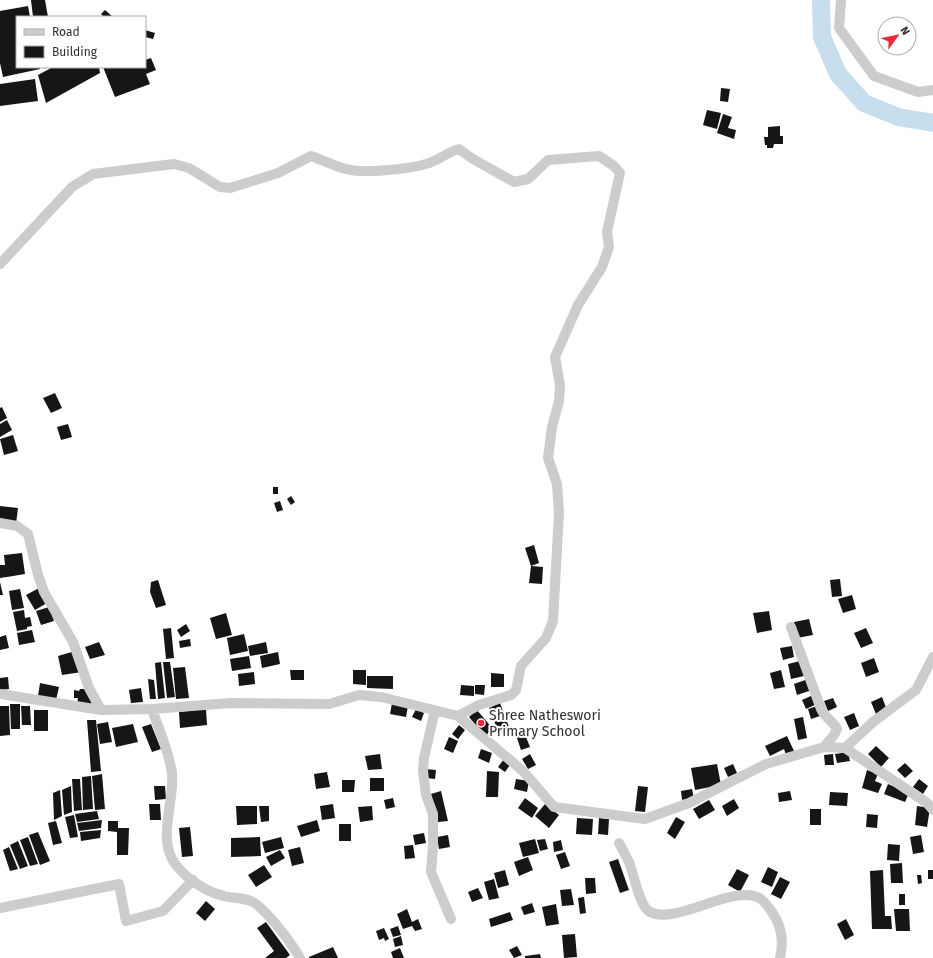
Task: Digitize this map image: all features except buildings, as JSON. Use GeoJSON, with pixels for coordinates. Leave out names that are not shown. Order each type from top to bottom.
{"type":"FeatureCollection","features":[{"type":"Feature","properties":{"kind":"street"},"geometry":{"type":"LineString","coordinates":[[841,0],[839,28],[874,76],[918,92],[933,90]]}},
{"type":"Feature","properties":{"kind":"street"},"geometry":{"type":"LineString","coordinates":[[0,264],[72,187],[93,174],[174,164],[189,168],[220,187],[230,188],[278,173],[311,156],[347,170],[374,172],[425,165],[459,149],[473,159],[514,182],[528,179],[548,160],[599,156],[614,166],[620,173],[607,232],[610,247],[602,267],[578,305],[555,357],[560,385],[559,401],[552,427],[548,458],[557,484],[559,513],[553,621],[546,638],[521,666],[516,690],[511,696],[480,705],[458,716]]}},
{"type":"Feature","properties":{"kind":"street"},"geometry":{"type":"LineString","coordinates":[[0,523],[17,526],[28,534],[38,575],[44,592],[74,642],[89,688],[101,710]]}},
{"type":"Feature","properties":{"kind":"street"},"geometry":{"type":"LineString","coordinates":[[791,627],[821,710],[837,729],[824,747]]}},
{"type":"Feature","properties":{"kind":"street"},"geometry":{"type":"LineString","coordinates":[[845,748],[873,722],[916,690],[933,657]]}},
{"type":"Feature","properties":{"kind":"street"},"geometry":{"type":"LineString","coordinates":[[0,694],[101,710],[152,709],[231,703],[329,704],[359,695],[381,697],[458,716],[524,772],[554,807],[645,819],[689,803],[766,764],[824,747],[845,748],[927,803],[933,810]]}},
{"type":"Feature","properties":{"kind":"street"},"geometry":{"type":"LineString","coordinates":[[152,709],[166,749],[172,773],[167,826],[168,849],[175,864],[193,880],[213,893],[251,901],[266,912],[300,958]]}},
{"type":"Feature","properties":{"kind":"street"},"geometry":{"type":"LineString","coordinates":[[435,710],[424,758],[423,771],[426,795],[433,814],[434,847],[431,872],[451,919]]}},
{"type":"Feature","properties":{"kind":"street"},"geometry":{"type":"LineString","coordinates":[[620,843],[629,863],[643,904],[648,911],[656,914],[672,913],[739,895],[759,897],[766,903],[777,920],[782,936],[780,958]]}},
{"type":"Feature","properties":{"kind":"street"},"geometry":{"type":"LineString","coordinates":[[0,908],[119,884],[126,921],[163,911],[193,880]]}},
{"type":"Feature","properties":{"kind":"waterway"},"geometry":{"type":"LineString","coordinates":[[821,0],[822,37],[838,74],[864,103],[898,117],[933,123]]}},
{"type":"Feature","properties":{"kind":"place","name":"Shree Natheswori Primary School"},"geometry":{"type":"Point","coordinates":[481,723]}}]}
